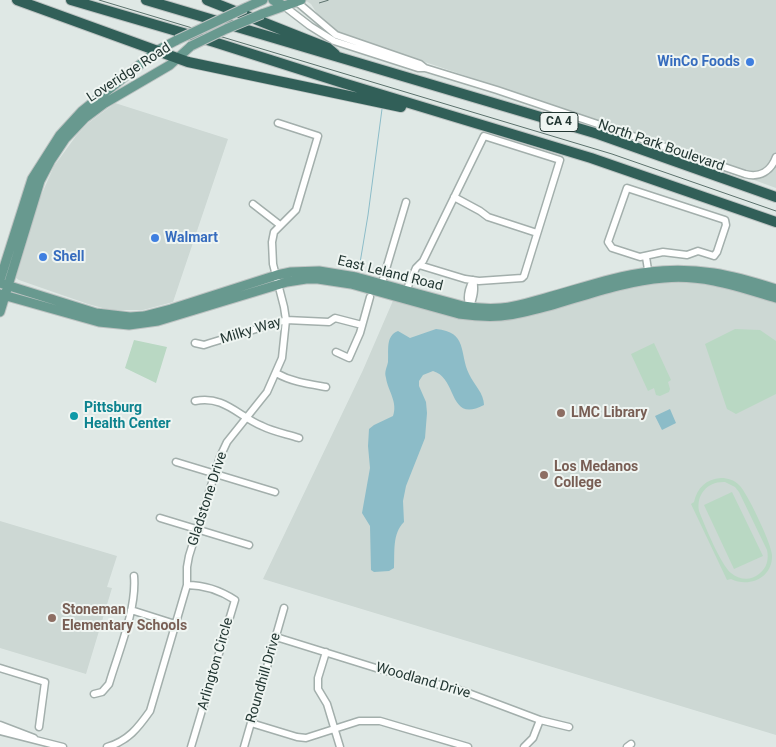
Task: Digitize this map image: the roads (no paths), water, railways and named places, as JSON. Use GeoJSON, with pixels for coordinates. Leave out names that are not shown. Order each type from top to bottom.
{"type":"FeatureCollection","features":[{"type":"Feature","properties":{"kind":"highway"},"geometry":{"type":"LineString","coordinates":[[17,0],[179,57],[188,62],[390,104],[480,128],[495,128]]}},
{"type":"Feature","properties":{"kind":"highway","name":"CA 4"},"geometry":{"type":"LineString","coordinates":[[71,0],[592,158],[776,222]]}},
{"type":"Feature","properties":{"kind":"highway","name":"CA 4"},"geometry":{"type":"LineString","coordinates":[[146,0],[598,134],[776,196]]}},
{"type":"Feature","properties":{"kind":"highway"},"geometry":{"type":"LineString","coordinates":[[208,0],[328,48],[339,58]]}},
{"type":"Feature","properties":{"kind":"main road","name":"Loveridge Road"},"geometry":{"type":"LineString","coordinates":[[0,312],[3,283],[26,192],[43,158],[60,135],[78,115],[158,50],[263,0]]}},
{"type":"Feature","properties":{"kind":"main road"},"geometry":{"type":"LineString","coordinates":[[273,0],[284,6]]}},
{"type":"Feature","properties":{"kind":"main road","name":"Loveridge Road"},"geometry":{"type":"LineString","coordinates":[[3,283],[40,182],[51,160],[65,139],[85,118],[106,103],[170,65],[191,46],[226,29],[298,1]]}},
{"type":"Feature","properties":{"kind":"main road","name":"East Leland Road"},"geometry":{"type":"LineString","coordinates":[[2,294],[99,322],[128,325],[158,321],[278,280],[291,272],[319,271],[345,274],[438,308],[501,316],[523,313],[624,285],[649,276],[690,270],[709,271],[739,277],[776,289]]}},
{"type":"Feature","properties":{"kind":"main road","name":"East Leland Road"},"geometry":{"type":"LineString","coordinates":[[649,276],[685,277],[722,282],[776,298]]}},
{"type":"Feature","properties":{"kind":"main road","name":"East Leland Road"},"geometry":{"type":"LineString","coordinates":[[3,283],[96,313],[130,317],[171,310],[278,280]]}},
{"type":"Feature","properties":{"kind":"main road","name":"East Leland Road"},"geometry":{"type":"LineString","coordinates":[[381,288],[406,291],[469,311]]}},
{"type":"Feature","properties":{"kind":"street","name":"North Park Boulevard"},"geometry":{"type":"LineString","coordinates":[[298,1],[336,35],[420,64],[425,68]]}},
{"type":"Feature","properties":{"kind":"street","name":"North Park Boulevard"},"geometry":{"type":"LineString","coordinates":[[284,6],[334,41],[418,68],[425,68],[497,90],[745,174],[758,175],[768,171],[776,157]]}},
{"type":"Feature","properties":{"kind":"street","name":"Gladstone Drive"},"geometry":{"type":"LineString","coordinates":[[107,747],[121,745],[138,728],[150,711],[187,585],[187,567],[197,530],[220,457],[227,442],[267,392],[282,358],[286,320],[273,264],[272,242],[274,232],[296,210],[318,136],[278,123]]}},
{"type":"Feature","properties":{"kind":"street"},"geometry":{"type":"LineString","coordinates":[[406,291],[416,268],[424,261],[484,136],[560,160],[522,278],[473,280],[420,265]]}},
{"type":"Feature","properties":{"kind":"street"},"geometry":{"type":"LineString","coordinates":[[627,188],[724,220],[726,224],[714,256],[698,251],[687,255],[663,252],[646,257],[640,257],[612,248],[608,242],[627,188]]}},
{"type":"Feature","properties":{"kind":"street"},"geometry":{"type":"LineString","coordinates":[[454,197],[480,210],[488,217],[537,233]]}},
{"type":"Feature","properties":{"kind":"street"},"geometry":{"type":"LineString","coordinates":[[381,288],[406,202]]}},
{"type":"Feature","properties":{"kind":"street"},"geometry":{"type":"LineString","coordinates":[[253,204],[280,226]]}},
{"type":"Feature","properties":{"kind":"street"},"geometry":{"type":"LineString","coordinates":[[646,257],[649,276]]}},
{"type":"Feature","properties":{"kind":"street"},"geometry":{"type":"LineString","coordinates":[[469,311],[475,286],[473,280]]}},
{"type":"Feature","properties":{"kind":"street"},"geometry":{"type":"LineString","coordinates":[[336,352],[349,358],[362,325],[370,297]]}},
{"type":"Feature","properties":{"kind":"street","name":"Milky Way"},"geometry":{"type":"LineString","coordinates":[[195,343],[210,344],[286,320],[329,322],[335,318],[362,325]]}},
{"type":"Feature","properties":{"kind":"street"},"geometry":{"type":"LineString","coordinates":[[276,373],[295,381],[326,387]]}},
{"type":"Feature","properties":{"kind":"street"},"geometry":{"type":"LineString","coordinates":[[195,401],[219,402],[234,408],[261,426],[299,438]]}},
{"type":"Feature","properties":{"kind":"street"},"geometry":{"type":"LineString","coordinates":[[176,462],[275,492]]}},
{"type":"Feature","properties":{"kind":"street"},"geometry":{"type":"LineString","coordinates":[[160,518],[250,545]]}},
{"type":"Feature","properties":{"kind":"street"},"geometry":{"type":"LineString","coordinates":[[94,694],[102,692],[109,684],[131,610],[135,588],[134,576]]}},
{"type":"Feature","properties":{"kind":"street","name":"Arlington Circle"},"geometry":{"type":"LineString","coordinates":[[187,585],[196,585],[220,592],[234,600],[191,747]]}},
{"type":"Feature","properties":{"kind":"street","name":"Roundhill Drive"},"geometry":{"type":"LineString","coordinates":[[244,747],[284,608]]}},
{"type":"Feature","properties":{"kind":"street"},"geometry":{"type":"LineString","coordinates":[[131,610],[175,624]]}},
{"type":"Feature","properties":{"kind":"street","name":"Woodland Drive"},"geometry":{"type":"LineString","coordinates":[[276,637],[379,669],[464,691],[540,720],[569,727]]}},
{"type":"Feature","properties":{"kind":"street"},"geometry":{"type":"LineString","coordinates":[[326,652],[318,678],[318,688],[327,704],[340,747]]}},
{"type":"Feature","properties":{"kind":"street"},"geometry":{"type":"LineString","coordinates":[[0,668],[46,682],[39,727]]}},
{"type":"Feature","properties":{"kind":"street"},"geometry":{"type":"LineString","coordinates":[[524,747],[533,738],[540,720]]}},
{"type":"Feature","properties":{"kind":"street"},"geometry":{"type":"LineString","coordinates":[[251,723],[306,738],[359,721],[380,721],[468,747]]}},
{"type":"Feature","properties":{"kind":"street"},"geometry":{"type":"LineString","coordinates":[[0,725],[37,740]]}},
{"type":"Feature","properties":{"kind":"street"},"geometry":{"type":"LineString","coordinates":[[0,731],[63,747]]}},
{"type":"Feature","properties":{"kind":"street"},"geometry":{"type":"LineString","coordinates":[[31,747],[37,740]]}},
{"type":"Feature","properties":{"kind":"water"},"geometry":{"type":"Polygon","coordinates":[[[436,329],[453,334],[458,339],[469,374],[481,393],[484,405],[472,409],[464,409],[454,398],[441,375],[433,371],[423,375],[419,381],[419,386],[426,402],[425,438],[406,486],[403,501],[404,522],[396,538],[394,568],[389,571],[374,572],[371,570],[370,526],[362,513],[370,468],[369,429],[393,416],[394,411],[394,401],[385,376],[389,340],[398,331],[410,338],[436,329]]]}},
{"type":"Feature","properties":{"kind":"water"},"geometry":{"type":"Polygon","coordinates":[[[670,409],[676,423],[662,430],[655,416],[670,409]]]}},
{"type":"Feature","properties":{"kind":"waterway"},"geometry":{"type":"LineString","coordinates":[[359,269],[382,109]]}},
{"type":"Feature","properties":{"kind":"tram line"},"geometry":{"type":"LineString","coordinates":[[99,0],[612,154],[776,211]]}},
{"type":"Feature","properties":{"kind":"railway"},"geometry":{"type":"LineString","coordinates":[[319,3],[329,0]]}},
{"type":"Feature","properties":{"kind":"place","name":"WinCo Foods"},"geometry":{"type":"Point","coordinates":[750,62]}},
{"type":"Feature","properties":{"kind":"place","name":"Walmart"},"geometry":{"type":"Point","coordinates":[155,238]}},
{"type":"Feature","properties":{"kind":"place","name":"Shell"},"geometry":{"type":"Point","coordinates":[43,257]}},
{"type":"Feature","properties":{"kind":"place","name":"LMC Library"},"geometry":{"type":"Point","coordinates":[561,413]}},
{"type":"Feature","properties":{"kind":"place","name":"Pittsburg Health Center"},"geometry":{"type":"Point","coordinates":[74,416]}},
{"type":"Feature","properties":{"kind":"place","name":"Los Medanos College"},"geometry":{"type":"Point","coordinates":[544,475]}},
{"type":"Feature","properties":{"kind":"place","name":"Stoneman Elementary Schools"},"geometry":{"type":"Point","coordinates":[52,618]}}]}
